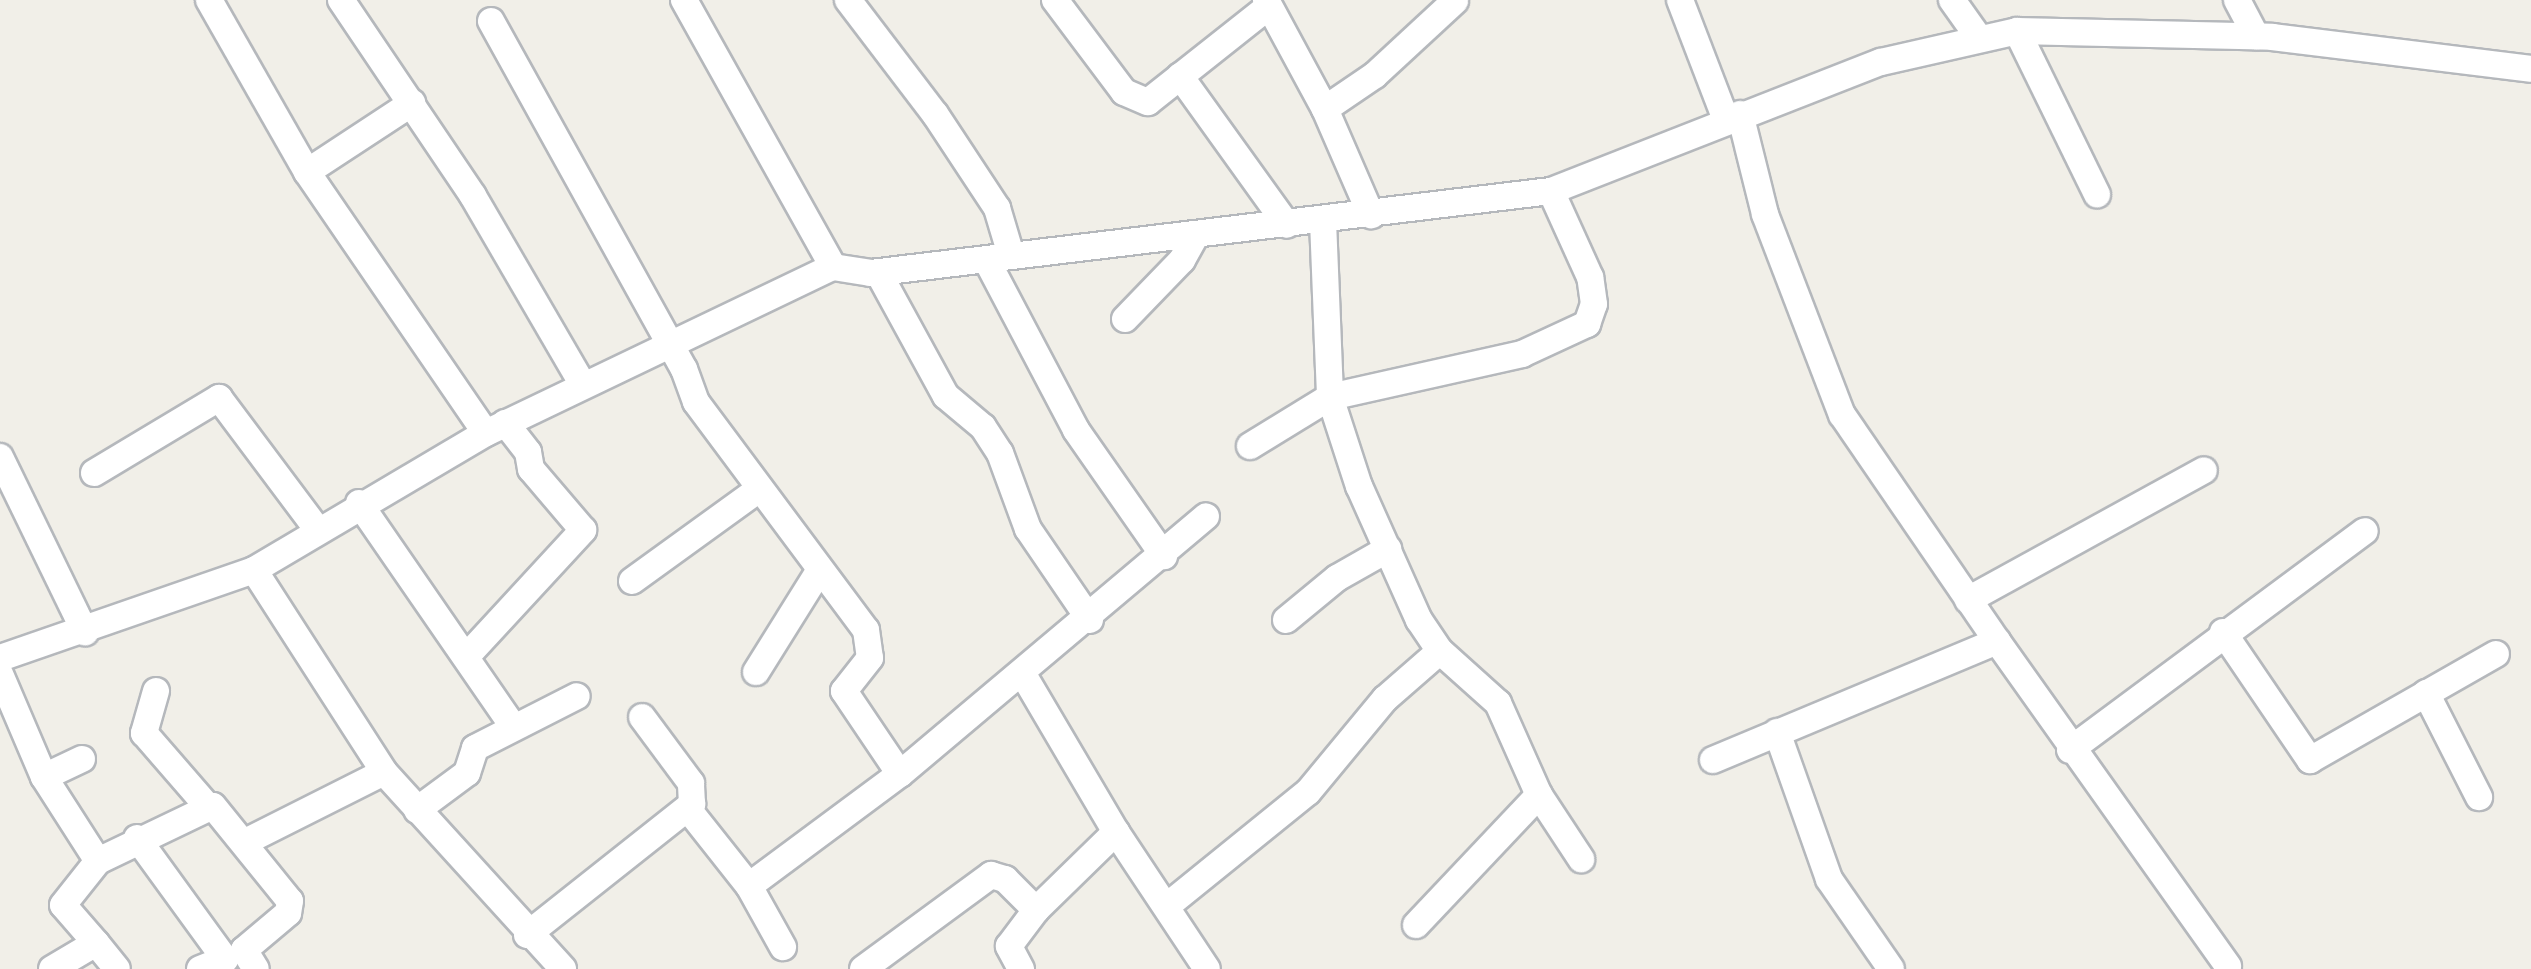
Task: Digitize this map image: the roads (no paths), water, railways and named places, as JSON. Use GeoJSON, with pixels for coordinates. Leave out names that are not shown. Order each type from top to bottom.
{"type":"FeatureCollection","features":[{"type":"Feature","properties":{"kind":"street"},"geometry":{"type":"LineString","coordinates":[[209,0],[307,172],[495,428],[528,452],[531,469],[583,530],[466,657]]}},
{"type":"Feature","properties":{"kind":"street"},"geometry":{"type":"LineString","coordinates":[[341,0],[412,103],[583,385]]}},
{"type":"Feature","properties":{"kind":"street"},"geometry":{"type":"LineString","coordinates":[[684,0],[833,267]]}},
{"type":"Feature","properties":{"kind":"street"},"geometry":{"type":"LineString","coordinates":[[848,0],[935,114],[997,208],[998,257],[1076,430],[1164,556]]}},
{"type":"Feature","properties":{"kind":"street"},"geometry":{"type":"LineString","coordinates":[[1055,0],[1131,97],[1148,102],[1268,3],[1325,109],[1371,215]]}},
{"type":"Feature","properties":{"kind":"street"},"geometry":{"type":"LineString","coordinates":[[1325,109],[1375,75],[1455,0]]}},
{"type":"Feature","properties":{"kind":"street"},"geometry":{"type":"LineString","coordinates":[[1680,0],[1733,117],[1765,214],[1842,415],[2070,750],[2228,966]]}},
{"type":"Feature","properties":{"kind":"street"},"geometry":{"type":"LineString","coordinates":[[1952,0],[1979,38]]}},
{"type":"Feature","properties":{"kind":"street"},"geometry":{"type":"LineString","coordinates":[[2237,0],[2256,36]]}},
{"type":"Feature","properties":{"kind":"street"},"geometry":{"type":"LineString","coordinates":[[491,21],[669,342],[696,402],[872,643],[870,658],[844,691],[900,774]]}},
{"type":"Feature","properties":{"kind":"street"},"geometry":{"type":"LineString","coordinates":[[2017,31],[2097,194]]}},
{"type":"Feature","properties":{"kind":"street"},"geometry":{"type":"LineString","coordinates":[[0,658],[85,632],[254,570],[359,503],[495,428],[669,342],[833,267],[878,272],[1195,237],[1551,191],[1733,117],[1881,62],[2017,31],[2256,36],[2531,69]]}},
{"type":"Feature","properties":{"kind":"street"},"geometry":{"type":"LineString","coordinates":[[1180,76],[1287,225]]}},
{"type":"Feature","properties":{"kind":"street"},"geometry":{"type":"LineString","coordinates":[[307,172],[412,103]]}},
{"type":"Feature","properties":{"kind":"street"},"geometry":{"type":"LineString","coordinates":[[1250,446],[1330,397],[1522,354],[1587,324],[1594,304],[1590,277],[1551,191]]}},
{"type":"Feature","properties":{"kind":"street"},"geometry":{"type":"LineString","coordinates":[[1324,221],[1330,397],[1388,549],[1440,651],[1499,703],[1539,795],[1581,859]]}},
{"type":"Feature","properties":{"kind":"street"},"geometry":{"type":"LineString","coordinates":[[1125,319],[1182,260],[1195,237]]}},
{"type":"Feature","properties":{"kind":"street"},"geometry":{"type":"LineString","coordinates":[[878,272],[946,396],[983,427],[1000,453],[1023,520],[1090,620]]}},
{"type":"Feature","properties":{"kind":"street"},"geometry":{"type":"LineString","coordinates":[[94,473],[219,398],[317,529]]}},
{"type":"Feature","properties":{"kind":"street"},"geometry":{"type":"LineString","coordinates":[[0,457],[85,632]]}},
{"type":"Feature","properties":{"kind":"street"},"geometry":{"type":"LineString","coordinates":[[1968,600],[2204,470]]}},
{"type":"Feature","properties":{"kind":"street"},"geometry":{"type":"LineString","coordinates":[[632,581],[759,489]]}},
{"type":"Feature","properties":{"kind":"street"},"geometry":{"type":"LineString","coordinates":[[359,503],[513,726]]}},
{"type":"Feature","properties":{"kind":"street"},"geometry":{"type":"LineString","coordinates":[[749,887],[900,774],[1024,676],[1164,556],[1206,516]]}},
{"type":"Feature","properties":{"kind":"street"},"geometry":{"type":"LineString","coordinates":[[2070,750],[2223,632],[2365,531]]}},
{"type":"Feature","properties":{"kind":"street"},"geometry":{"type":"LineString","coordinates":[[1286,620],[1337,578],[1388,549]]}},
{"type":"Feature","properties":{"kind":"street"},"geometry":{"type":"LineString","coordinates":[[254,570],[384,772],[527,935],[563,969]]}},
{"type":"Feature","properties":{"kind":"street"},"geometry":{"type":"LineString","coordinates":[[755,671],[819,571]]}},
{"type":"Feature","properties":{"kind":"street"},"geometry":{"type":"LineString","coordinates":[[2223,632],[2310,760],[2496,654]]}},
{"type":"Feature","properties":{"kind":"street"},"geometry":{"type":"LineString","coordinates":[[1713,760],[1997,641]]}},
{"type":"Feature","properties":{"kind":"street"},"geometry":{"type":"LineString","coordinates":[[1167,906],[1308,792],[1377,708],[1440,651]]}},
{"type":"Feature","properties":{"kind":"street"},"geometry":{"type":"LineString","coordinates":[[0,674],[44,777],[98,861]]}},
{"type":"Feature","properties":{"kind":"street"},"geometry":{"type":"LineString","coordinates":[[1024,676],[1116,832],[1207,969]]}},
{"type":"Feature","properties":{"kind":"street"},"geometry":{"type":"LineString","coordinates":[[156,691],[144,733],[208,807]]}},
{"type":"Feature","properties":{"kind":"street"},"geometry":{"type":"LineString","coordinates":[[2426,693],[2479,797]]}},
{"type":"Feature","properties":{"kind":"street"},"geometry":{"type":"LineString","coordinates":[[417,810],[467,773],[475,747],[577,696]]}},
{"type":"Feature","properties":{"kind":"street"},"geometry":{"type":"LineString","coordinates":[[642,717],[691,783],[688,808],[749,887],[783,947]]}},
{"type":"Feature","properties":{"kind":"street"},"geometry":{"type":"LineString","coordinates":[[1777,732],[1829,879],[1891,969]]}},
{"type":"Feature","properties":{"kind":"street"},"geometry":{"type":"LineString","coordinates":[[44,777],[82,759]]}},
{"type":"Feature","properties":{"kind":"street"},"geometry":{"type":"LineString","coordinates":[[247,841],[384,772]]}},
{"type":"Feature","properties":{"kind":"street"},"geometry":{"type":"LineString","coordinates":[[1416,925],[1539,795]]}},
{"type":"Feature","properties":{"kind":"street"},"geometry":{"type":"LineString","coordinates":[[117,969],[63,905],[98,861],[137,838],[169,830],[208,807],[220,808],[247,841],[291,906],[231,962],[137,838]]}},
{"type":"Feature","properties":{"kind":"street"},"geometry":{"type":"LineString","coordinates":[[527,935],[688,808]]}},
{"type":"Feature","properties":{"kind":"street"},"geometry":{"type":"LineString","coordinates":[[1021,969],[1009,946],[1036,910],[1116,832]]}},
{"type":"Feature","properties":{"kind":"street"},"geometry":{"type":"LineString","coordinates":[[863,969],[991,875],[1005,879],[1036,910]]}},
{"type":"Feature","properties":{"kind":"street"},"geometry":{"type":"LineString","coordinates":[[52,969],[96,943]]}}]}
